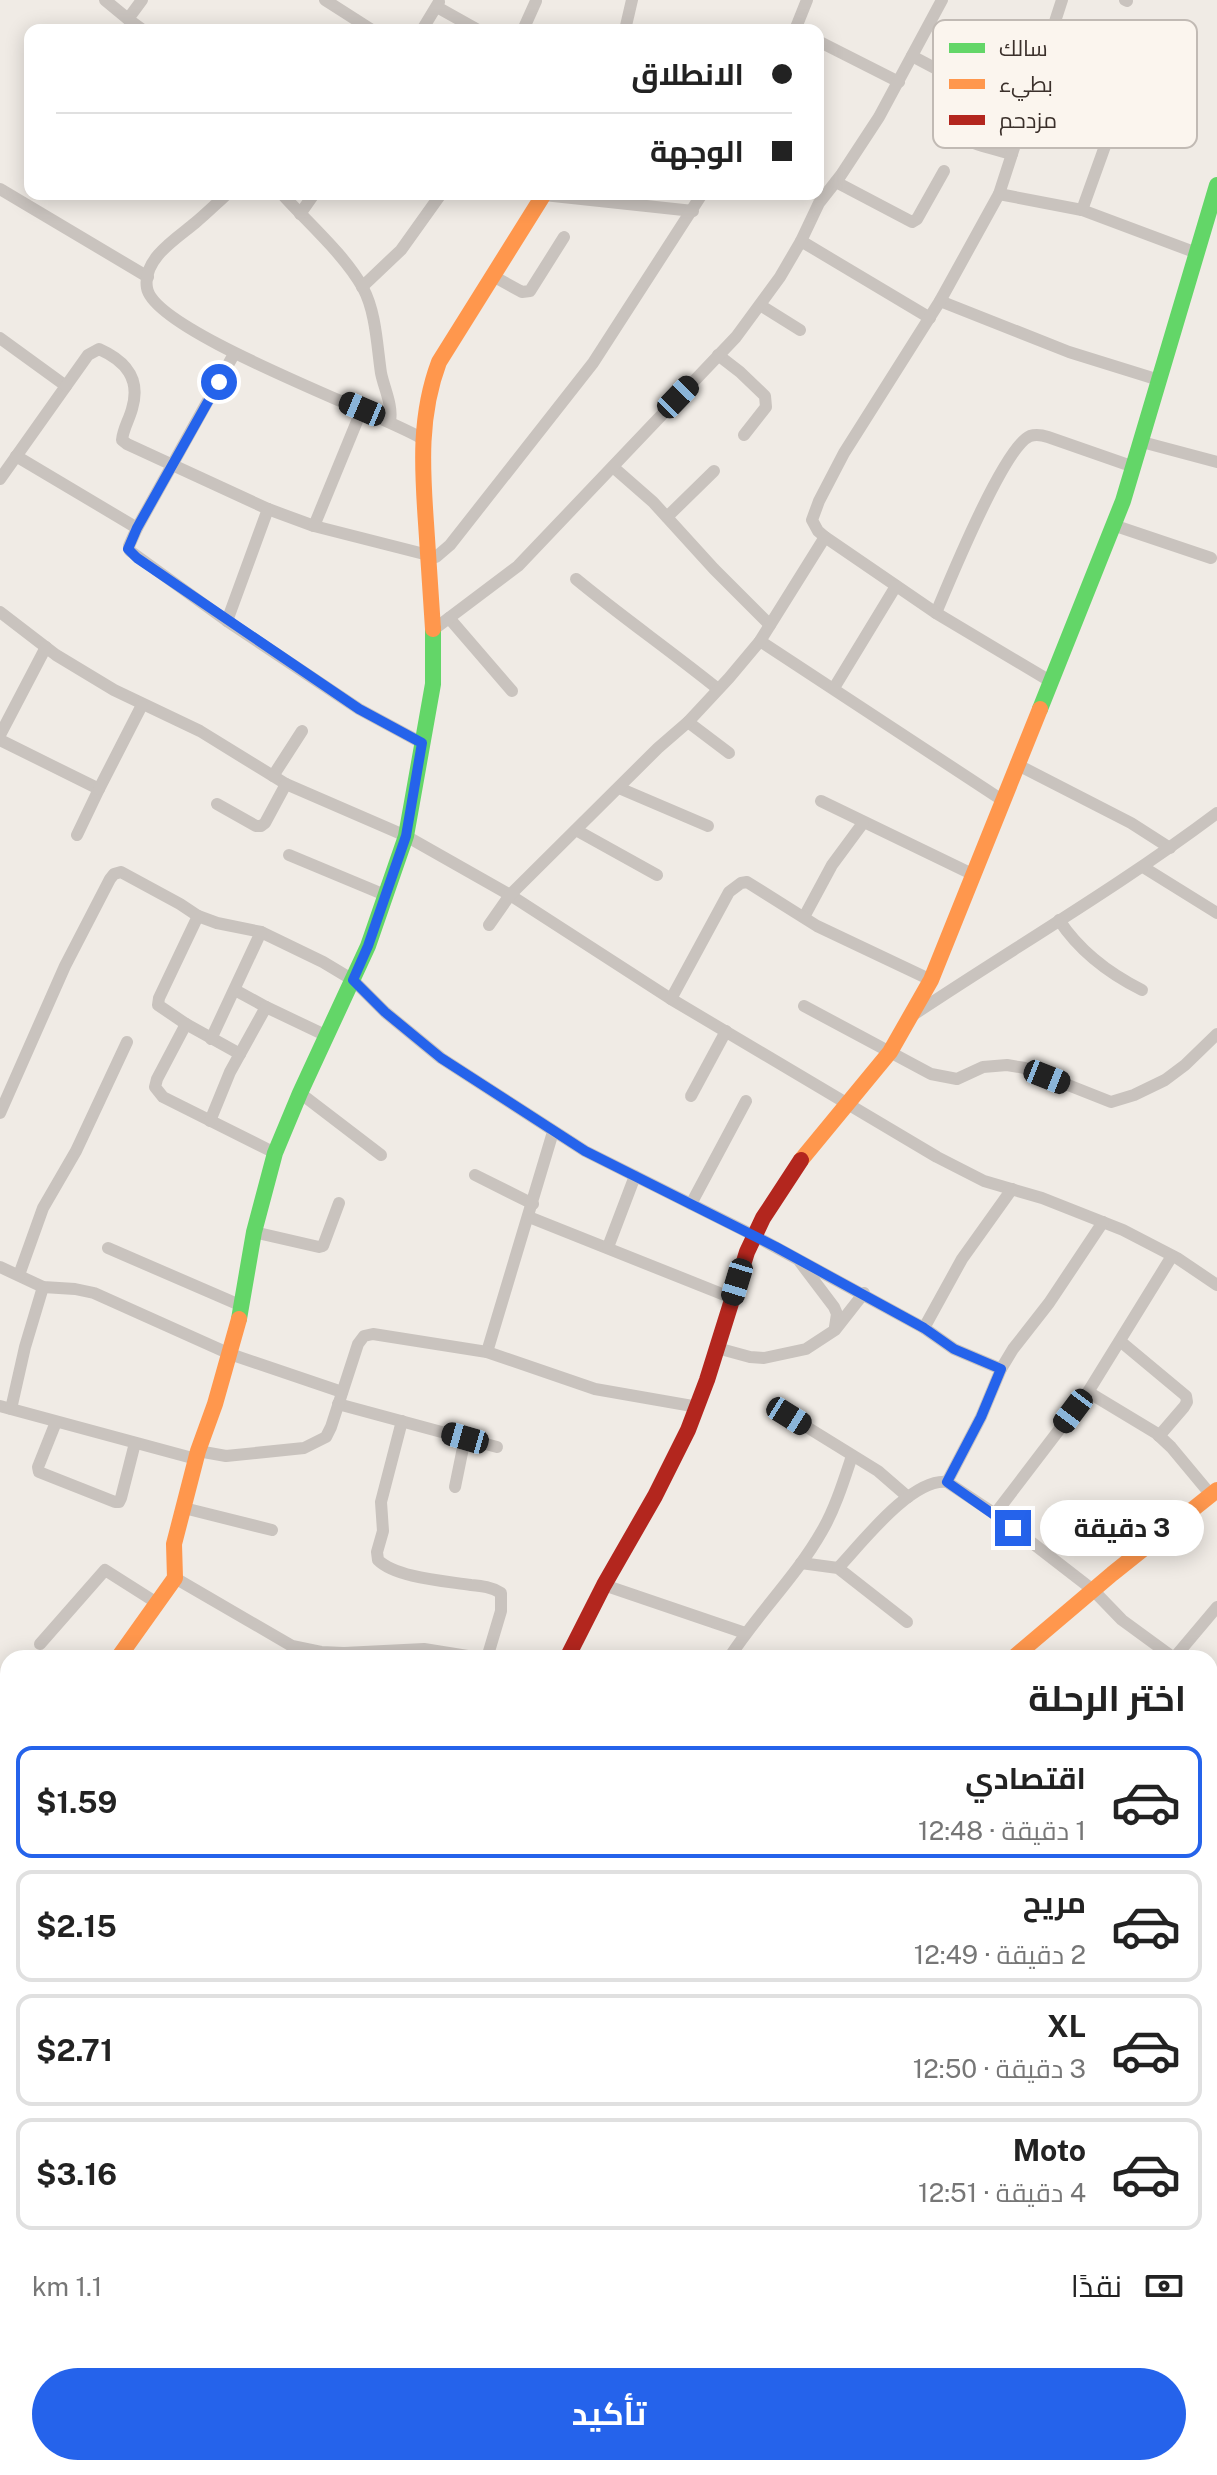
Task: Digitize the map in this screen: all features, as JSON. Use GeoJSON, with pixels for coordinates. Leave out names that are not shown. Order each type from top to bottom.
{"type":"FeatureCollection","features":[{"type":"Feature","properties":{"kind":"street"},"geometry":{"type":"LineString","coordinates":[[105,0],[135,24]]}},
{"type":"Feature","properties":{"kind":"street"},"geometry":{"type":"LineString","coordinates":[[128,19],[142,0]]}},
{"type":"Feature","properties":{"kind":"street"},"geometry":{"type":"LineString","coordinates":[[325,0],[363,24]]}},
{"type":"Feature","properties":{"kind":"street"},"geometry":{"type":"LineString","coordinates":[[626,24],[632,0]]}},
{"type":"Feature","properties":{"kind":"street"},"geometry":{"type":"LineString","coordinates":[[797,24],[807,0]]}},
{"type":"Feature","properties":{"kind":"street"},"geometry":{"type":"LineString","coordinates":[[824,197],[860,147],[899,82],[942,0]]}},
{"type":"Feature","properties":{"kind":"street"},"geometry":{"type":"LineString","coordinates":[[1056,20],[1062,0]]}},
{"type":"Feature","properties":{"kind":"street"},"geometry":{"type":"LineString","coordinates":[[526,24],[536,1]]}},
{"type":"Feature","properties":{"kind":"street"},"geometry":{"type":"LineString","coordinates":[[426,24],[438,3],[469,24]]}},
{"type":"Feature","properties":{"kind":"street"},"geometry":{"type":"LineString","coordinates":[[824,44],[899,82]]}},
{"type":"Feature","properties":{"kind":"street"},"geometry":{"type":"LineString","coordinates":[[912,56],[933,67]]}},
{"type":"Feature","properties":{"kind":"street"},"geometry":{"type":"LineString","coordinates":[[994,148],[1012,154]]}},
{"type":"Feature","properties":{"kind":"street"},"geometry":{"type":"LineString","coordinates":[[1014,148],[999,194],[930,318],[870,410],[819,501],[812,520],[825,537],[896,586],[1050,681]]}},
{"type":"Feature","properties":{"kind":"street"},"geometry":{"type":"LineString","coordinates":[[1082,210],[1104,148]]}},
{"type":"Feature","properties":{"kind":"street"},"geometry":{"type":"LineString","coordinates":[[836,182],[912,222],[917,219],[944,171]]}},
{"type":"Feature","properties":{"kind":"street"},"geometry":{"type":"LineString","coordinates":[[571,1650],[669,1470],[698,1407],[747,1252],[755,1236],[784,1184],[808,1150],[890,1052],[931,980],[1134,467],[1217,185]]}},
{"type":"Feature","properties":{"kind":"street"},"geometry":{"type":"LineString","coordinates":[[0,189],[148,277]]}},
{"type":"Feature","properties":{"kind":"street"},"geometry":{"type":"LineString","coordinates":[[999,194],[1082,210],[1197,253]]}},
{"type":"Feature","properties":{"kind":"street"},"geometry":{"type":"LineString","coordinates":[[220,200],[157,255],[148,277],[147,289],[159,306],[234,354],[390,421],[421,438]]}},
{"type":"Feature","properties":{"kind":"street"},"geometry":{"type":"LineString","coordinates":[[287,200],[334,250],[362,287],[369,305],[385,393],[392,413],[390,421]]}},
{"type":"Feature","properties":{"kind":"street"},"geometry":{"type":"LineString","coordinates":[[300,214],[310,200]]}},
{"type":"Feature","properties":{"kind":"street"},"geometry":{"type":"LineString","coordinates":[[362,287],[401,250],[437,200]]}},
{"type":"Feature","properties":{"kind":"street"},"geometry":{"type":"LineString","coordinates":[[124,1650],[175,1578],[174,1544],[197,1455],[230,1354],[242,1306],[254,1232],[275,1153],[353,980],[406,836],[433,684],[433,630],[421,438],[430,390],[439,362],[540,200]]}},
{"type":"Feature","properties":{"kind":"street"},"geometry":{"type":"LineString","coordinates":[[597,200],[693,211]]}},
{"type":"Feature","properties":{"kind":"street"},"geometry":{"type":"LineString","coordinates":[[0,479],[91,351],[99,349],[109,353],[135,381],[132,410],[122,440],[127,444],[268,509],[314,526],[436,557],[552,418],[593,363],[699,200]]}},
{"type":"Feature","properties":{"kind":"street"},"geometry":{"type":"LineString","coordinates":[[433,630],[518,566],[736,337],[801,241],[821,200]]}},
{"type":"Feature","properties":{"kind":"street"},"geometry":{"type":"LineString","coordinates":[[493,276],[522,292],[530,291],[564,237]]}},
{"type":"Feature","properties":{"kind":"street"},"geometry":{"type":"LineString","coordinates":[[801,241],[930,318]]}},
{"type":"Feature","properties":{"kind":"street"},"geometry":{"type":"LineString","coordinates":[[940,301],[1069,352],[1159,380]]}},
{"type":"Feature","properties":{"kind":"street"},"geometry":{"type":"LineString","coordinates":[[760,305],[800,330]]}},
{"type":"Feature","properties":{"kind":"street"},"geometry":{"type":"LineString","coordinates":[[0,338],[66,386]]}},
{"type":"Feature","properties":{"kind":"street"},"geometry":{"type":"LineString","coordinates":[[234,354],[137,528],[129,546],[130,551],[227,621],[359,709],[422,743]]}},
{"type":"Feature","properties":{"kind":"street"},"geometry":{"type":"LineString","coordinates":[[718,355],[765,396],[766,407],[744,435]]}},
{"type":"Feature","properties":{"kind":"street"},"geometry":{"type":"LineString","coordinates":[[314,526],[362,409]]}},
{"type":"Feature","properties":{"kind":"street"},"geometry":{"type":"LineString","coordinates":[[936,613],[981,509],[1017,448],[1029,437],[1039,434],[1134,467]]}},
{"type":"Feature","properties":{"kind":"street"},"geometry":{"type":"LineString","coordinates":[[1142,442],[1217,462]]}},
{"type":"Feature","properties":{"kind":"street"},"geometry":{"type":"LineString","coordinates":[[16,456],[137,528]]}},
{"type":"Feature","properties":{"kind":"street"},"geometry":{"type":"LineString","coordinates":[[613,467],[644,493],[770,625]]}},
{"type":"Feature","properties":{"kind":"street"},"geometry":{"type":"LineString","coordinates":[[667,517],[714,471]]}},
{"type":"Feature","properties":{"kind":"street"},"geometry":{"type":"LineString","coordinates":[[227,621],[268,509]]}},
{"type":"Feature","properties":{"kind":"street"},"geometry":{"type":"LineString","coordinates":[[1113,525],[1211,558]]}},
{"type":"Feature","properties":{"kind":"street"},"geometry":{"type":"LineString","coordinates":[[489,925],[510,895],[688,722],[760,641],[825,537]]}},
{"type":"Feature","properties":{"kind":"street"},"geometry":{"type":"LineString","coordinates":[[576,579],[718,689]]}},
{"type":"Feature","properties":{"kind":"street"},"geometry":{"type":"LineString","coordinates":[[834,688],[896,586]]}},
{"type":"Feature","properties":{"kind":"street"},"geometry":{"type":"LineString","coordinates":[[0,612],[46,647],[114,690],[200,731],[286,784],[406,836],[510,895],[671,999],[966,1173],[1123,1230],[1217,1285]]}},
{"type":"Feature","properties":{"kind":"street"},"geometry":{"type":"LineString","coordinates":[[449,618],[512,691]]}},
{"type":"Feature","properties":{"kind":"street"},"geometry":{"type":"LineString","coordinates":[[760,641],[1002,800]]}},
{"type":"Feature","properties":{"kind":"street"},"geometry":{"type":"LineString","coordinates":[[46,647],[0,737],[99,789]]}},
{"type":"Feature","properties":{"kind":"street"},"geometry":{"type":"LineString","coordinates":[[77,835],[142,705]]}},
{"type":"Feature","properties":{"kind":"street"},"geometry":{"type":"LineString","coordinates":[[688,722],[729,753]]}},
{"type":"Feature","properties":{"kind":"street"},"geometry":{"type":"LineString","coordinates":[[273,776],[302,731]]}},
{"type":"Feature","properties":{"kind":"street"},"geometry":{"type":"LineString","coordinates":[[1016,764],[1067,788],[1170,848]]}},
{"type":"Feature","properties":{"kind":"street"},"geometry":{"type":"LineString","coordinates":[[217,804],[261,826],[286,784]]}},
{"type":"Feature","properties":{"kind":"street"},"geometry":{"type":"LineString","coordinates":[[619,788],[708,826]]}},
{"type":"Feature","properties":{"kind":"street"},"geometry":{"type":"LineString","coordinates":[[821,801],[974,875]]}},
{"type":"Feature","properties":{"kind":"street"},"geometry":{"type":"LineString","coordinates":[[912,1015],[1143,867],[1217,813]]}},
{"type":"Feature","properties":{"kind":"street"},"geometry":{"type":"LineString","coordinates":[[804,917],[832,865],[863,823]]}},
{"type":"Feature","properties":{"kind":"street"},"geometry":{"type":"LineString","coordinates":[[576,830],[657,875]]}},
{"type":"Feature","properties":{"kind":"street"},"geometry":{"type":"LineString","coordinates":[[289,855],[385,895]]}},
{"type":"Feature","properties":{"kind":"street"},"geometry":{"type":"LineString","coordinates":[[1143,867],[1217,913]]}},
{"type":"Feature","properties":{"kind":"street"},"geometry":{"type":"LineString","coordinates":[[0,1113],[65,966],[114,874],[121,872],[198,916],[261,932],[353,980],[441,1058],[553,1132],[864,1293],[954,1349],[1001,1369]]}},
{"type":"Feature","properties":{"kind":"street"},"geometry":{"type":"LineString","coordinates":[[671,999],[729,892],[747,882],[817,926],[931,980]]}},
{"type":"Feature","properties":{"kind":"street"},"geometry":{"type":"LineString","coordinates":[[198,916],[158,1005],[240,1054]]}},
{"type":"Feature","properties":{"kind":"street"},"geometry":{"type":"LineString","coordinates":[[1059,920],[1077,945],[1099,964],[1142,990]]}},
{"type":"Feature","properties":{"kind":"street"},"geometry":{"type":"LineString","coordinates":[[211,1039],[261,932]]}},
{"type":"Feature","properties":{"kind":"street"},"geometry":{"type":"LineString","coordinates":[[235,990],[327,1036]]}},
{"type":"Feature","properties":{"kind":"street"},"geometry":{"type":"LineString","coordinates":[[804,1006],[922,1071],[952,1079],[983,1067],[1007,1065],[1025,1068],[1111,1102],[1165,1080],[1217,1034]]}},
{"type":"Feature","properties":{"kind":"street"},"geometry":{"type":"LineString","coordinates":[[210,1121],[240,1054],[266,1007]]}},
{"type":"Feature","properties":{"kind":"street"},"geometry":{"type":"LineString","coordinates":[[186,1024],[155,1087],[163,1097],[275,1153]]}},
{"type":"Feature","properties":{"kind":"street"},"geometry":{"type":"LineString","coordinates":[[691,1096],[726,1031]]}},
{"type":"Feature","properties":{"kind":"street"},"geometry":{"type":"LineString","coordinates":[[19,1275],[43,1208],[76,1151],[127,1042]]}},
{"type":"Feature","properties":{"kind":"street"},"geometry":{"type":"LineString","coordinates":[[300,1093],[381,1155]]}},
{"type":"Feature","properties":{"kind":"street"},"geometry":{"type":"LineString","coordinates":[[691,1204],[746,1101]]}},
{"type":"Feature","properties":{"kind":"street"},"geometry":{"type":"LineString","coordinates":[[487,1352],[553,1132]]}},
{"type":"Feature","properties":{"kind":"street"},"geometry":{"type":"LineString","coordinates":[[475,1175],[533,1204]]}},
{"type":"Feature","properties":{"kind":"street"},"geometry":{"type":"LineString","coordinates":[[608,1247],[635,1176]]}},
{"type":"Feature","properties":{"kind":"street"},"geometry":{"type":"LineString","coordinates":[[924,1328],[962,1259],[1012,1189]]}},
{"type":"Feature","properties":{"kind":"street"},"geometry":{"type":"LineString","coordinates":[[254,1232],[323,1246],[339,1203]]}},
{"type":"Feature","properties":{"kind":"street"},"geometry":{"type":"LineString","coordinates":[[529,1217],[732,1298]]}},
{"type":"Feature","properties":{"kind":"street"},"geometry":{"type":"LineString","coordinates":[[947,1482],[1013,1349],[1049,1303],[1103,1222]]}},
{"type":"Feature","properties":{"kind":"street"},"geometry":{"type":"LineString","coordinates":[[108,1248],[242,1306]]}},
{"type":"Feature","properties":{"kind":"street"},"geometry":{"type":"LineString","coordinates":[[995,1514],[1088,1392],[1172,1256]]}},
{"type":"Feature","properties":{"kind":"street"},"geometry":{"type":"LineString","coordinates":[[798,1258],[834,1307],[837,1314],[835,1330]]}},
{"type":"Feature","properties":{"kind":"street"},"geometry":{"type":"LineString","coordinates":[[0,1267],[43,1287],[94,1293],[230,1354],[402,1421],[497,1447]]}},
{"type":"Feature","properties":{"kind":"street"},"geometry":{"type":"LineString","coordinates":[[43,1287],[6,1408],[135,1443],[197,1455],[226,1456],[304,1448],[326,1437],[358,1344],[364,1336],[373,1334],[487,1352],[595,1389],[698,1407]]}},
{"type":"Feature","properties":{"kind":"street"},"geometry":{"type":"LineString","coordinates":[[717,1348],[764,1358],[806,1349],[835,1330],[864,1293]]}},
{"type":"Feature","properties":{"kind":"street"},"geometry":{"type":"LineString","coordinates":[[1120,1341],[1186,1396],[1184,1407],[1159,1436]]}},
{"type":"Feature","properties":{"kind":"street"},"geometry":{"type":"LineString","coordinates":[[1023,1650],[1160,1533],[1214,1492],[1159,1436],[1088,1392]]}},
{"type":"Feature","properties":{"kind":"street"},"geometry":{"type":"LineString","coordinates":[[789,1416],[878,1471],[908,1497]]}},
{"type":"Feature","properties":{"kind":"street"},"geometry":{"type":"LineString","coordinates":[[402,1421],[381,1502],[383,1531],[378,1560],[396,1570],[492,1588],[501,1593],[501,1611],[489,1650]]}},
{"type":"Feature","properties":{"kind":"street"},"geometry":{"type":"LineString","coordinates":[[56,1422],[38,1467],[39,1472],[115,1502],[121,1498],[135,1443]]}},
{"type":"Feature","properties":{"kind":"street"},"geometry":{"type":"LineString","coordinates":[[455,1487],[465,1438]]}},
{"type":"Feature","properties":{"kind":"street"},"geometry":{"type":"LineString","coordinates":[[734,1650],[822,1531],[852,1456]]}},
{"type":"Feature","properties":{"kind":"street"},"geometry":{"type":"LineString","coordinates":[[838,1568],[908,1497],[934,1483],[947,1482],[995,1514],[1093,1590],[1122,1620],[1163,1650]]}},
{"type":"Feature","properties":{"kind":"street"},"geometry":{"type":"LineString","coordinates":[[184,1508],[272,1530]]}},
{"type":"Feature","properties":{"kind":"street"},"geometry":{"type":"LineString","coordinates":[[801,1563],[838,1568],[907,1622]]}},
{"type":"Feature","properties":{"kind":"street"},"geometry":{"type":"LineString","coordinates":[[40,1644],[105,1570],[157,1603]]}},
{"type":"Feature","properties":{"kind":"street"},"geometry":{"type":"LineString","coordinates":[[175,1578],[291,1650]]}},
{"type":"Feature","properties":{"kind":"street"},"geometry":{"type":"LineString","coordinates":[[604,1585],[745,1633]]}},
{"type":"Feature","properties":{"kind":"street"},"geometry":{"type":"LineString","coordinates":[[1181,1650],[1217,1607]]}},
{"type":"Feature","properties":{"kind":"street"},"geometry":{"type":"LineString","coordinates":[[404,1650],[430,1650]]}},
{"type":"Feature","properties":{"kind":"traffic: fast"},"geometry":{"type":"LineString","coordinates":[[1040,709],[1123,501],[1217,185]]}},
{"type":"Feature","properties":{"kind":"traffic: fast"},"geometry":{"type":"LineString","coordinates":[[239,1319],[254,1232],[275,1153],[368,946],[406,836],[433,684],[433,629]]}},
{"type":"Feature","properties":{"kind":"traffic: slow"},"geometry":{"type":"LineString","coordinates":[[433,629],[423,461],[428,402],[439,362],[540,200]]}},
{"type":"Feature","properties":{"kind":"traffic: slow"},"geometry":{"type":"LineString","coordinates":[[801,1160],[890,1052],[931,980],[1040,709]]}},
{"type":"Feature","properties":{"kind":"traffic: slow"},"geometry":{"type":"LineString","coordinates":[[124,1650],[175,1578],[174,1544],[198,1451],[239,1319]]}},
{"type":"Feature","properties":{"kind":"traffic: slow"},"geometry":{"type":"LineString","coordinates":[[1022,1650],[1217,1490]]}},
{"type":"Feature","properties":{"kind":"traffic: jam"},"geometry":{"type":"LineString","coordinates":[[571,1650],[688,1430],[747,1252],[763,1218],[801,1160]]}},
{"type":"Feature","properties":{"kind":"route"},"geometry":{"type":"LineString","coordinates":[[219,382],[128,549],[359,709],[422,743],[406,836],[353,980],[385,1012],[441,1058],[553,1132],[864,1293],[954,1349],[1001,1369],[981,1417],[947,1482],[1013,1528]]}}]}
